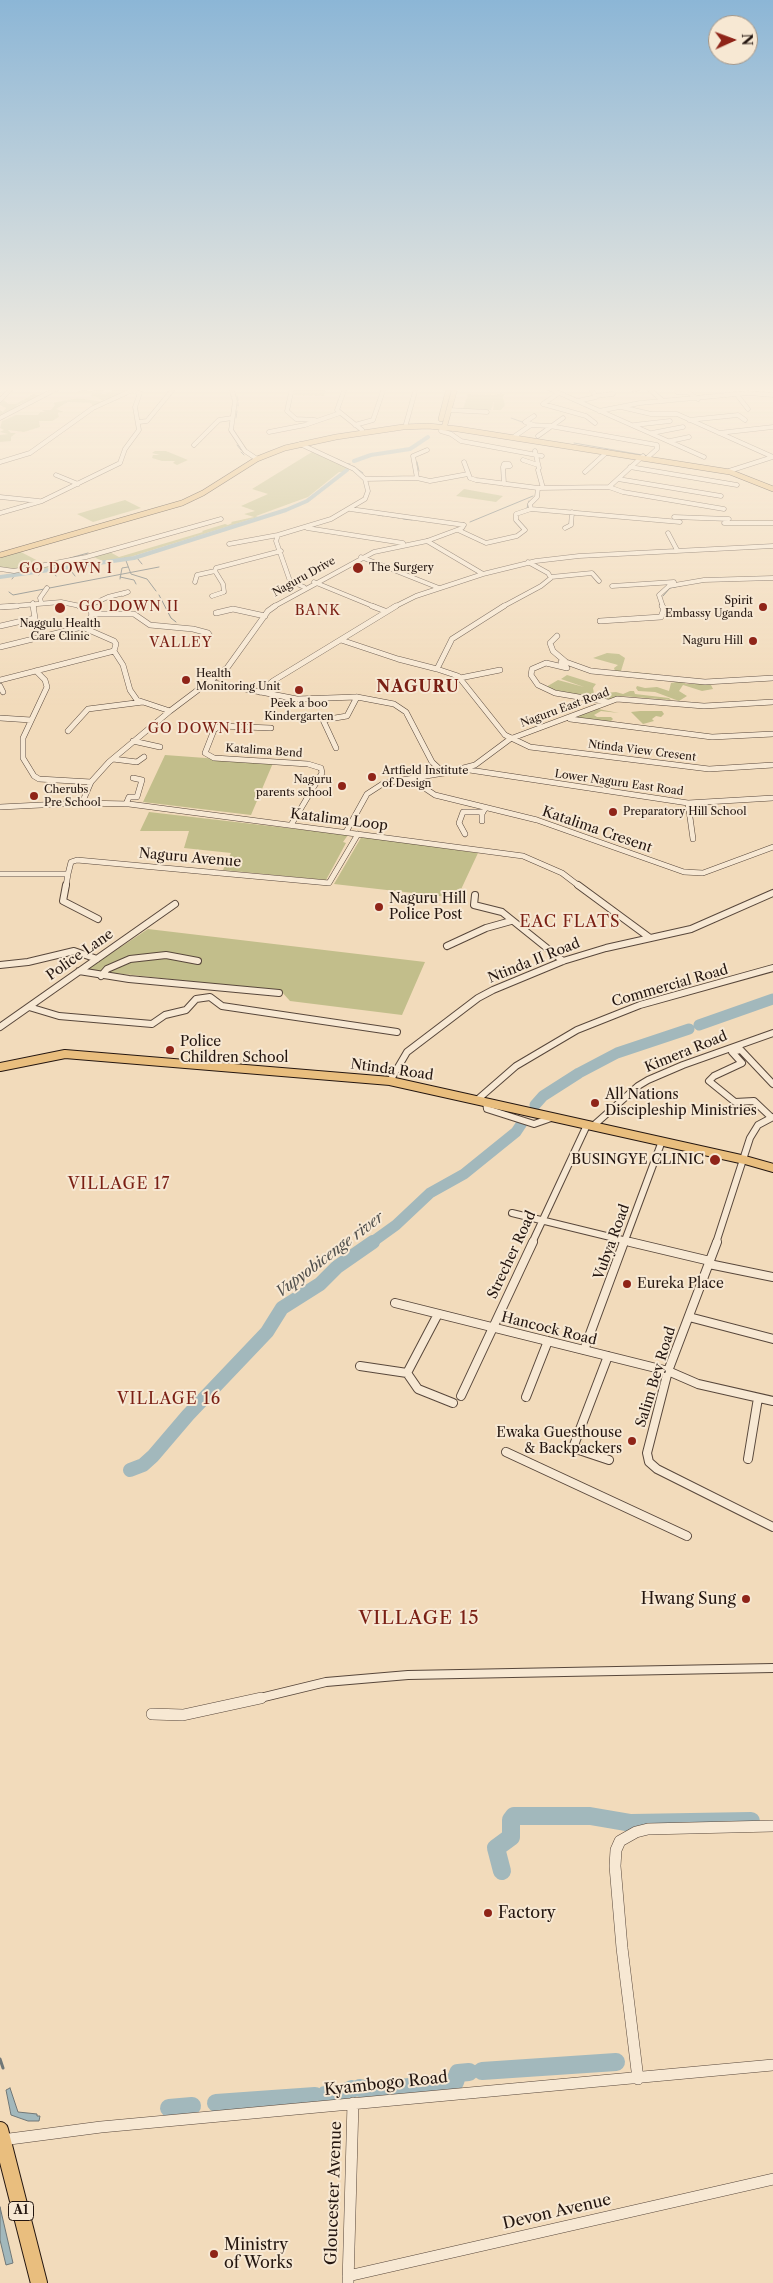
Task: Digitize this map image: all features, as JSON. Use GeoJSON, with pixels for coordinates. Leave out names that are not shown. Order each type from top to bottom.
{"type":"FeatureCollection","features":[{"type":"Feature","properties":{"kind":"highway","name":"A1"},"geometry":{"type":"LineString","coordinates":[[1,2137],[39,2283]]}},
{"type":"Feature","properties":{"kind":"main road"},"geometry":{"type":"LineString","coordinates":[[0,553],[168,508],[198,495]]}},
{"type":"Feature","properties":{"kind":"main road","name":"Ntinda Road"},"geometry":{"type":"LineString","coordinates":[[0,1065],[65,1054],[391,1079],[746,1157],[773,1168]]}},
{"type":"Feature","properties":{"kind":"main road","name":"Ntinda Road"},"geometry":{"type":"LineString","coordinates":[[481,1099],[662,1141],[746,1157]]}},
{"type":"Feature","properties":{"kind":"main road"},"geometry":{"type":"LineString","coordinates":[[746,1157],[773,1162]]}},
{"type":"Feature","properties":{"kind":"street"},"geometry":{"type":"LineString","coordinates":[[0,513],[42,501],[56,495]]}},
{"type":"Feature","properties":{"kind":"street"},"geometry":{"type":"LineString","coordinates":[[229,544],[304,528],[350,509],[367,495]]}},
{"type":"Feature","properties":{"kind":"street"},"geometry":{"type":"LineString","coordinates":[[531,509],[530,504],[538,495]]}},
{"type":"Feature","properties":{"kind":"street"},"geometry":{"type":"LineString","coordinates":[[638,495],[724,509]]}},
{"type":"Feature","properties":{"kind":"street"},"geometry":{"type":"LineString","coordinates":[[711,495],[721,496]]}},
{"type":"Feature","properties":{"kind":"street"},"geometry":{"type":"LineString","coordinates":[[0,497],[42,501]]}},
{"type":"Feature","properties":{"kind":"street","name":"Naguru Drive"},"geometry":{"type":"LineString","coordinates":[[82,803],[91,782],[113,759],[170,710],[209,682],[232,662],[265,616],[279,602],[361,557],[386,548],[427,541],[458,530],[464,524],[350,509]]}},
{"type":"Feature","properties":{"kind":"street"},"geometry":{"type":"LineString","coordinates":[[458,530],[486,543],[517,536],[525,530],[516,520],[516,514],[531,509],[644,517],[729,519]]}},
{"type":"Feature","properties":{"kind":"street"},"geometry":{"type":"LineString","coordinates":[[565,528],[571,525],[572,512]]}},
{"type":"Feature","properties":{"kind":"street"},"geometry":{"type":"LineString","coordinates":[[644,517],[680,522]]}},
{"type":"Feature","properties":{"kind":"street"},"geometry":{"type":"LineString","coordinates":[[0,569],[14,571],[86,556],[221,518]]}},
{"type":"Feature","properties":{"kind":"street"},"geometry":{"type":"LineString","coordinates":[[722,520],[725,524],[773,523]]}},
{"type":"Feature","properties":{"kind":"street"},"geometry":{"type":"LineString","coordinates":[[304,528],[411,544]]}},
{"type":"Feature","properties":{"kind":"street"},"geometry":{"type":"LineString","coordinates":[[668,533],[677,550]]}},
{"type":"Feature","properties":{"kind":"street"},"geometry":{"type":"LineString","coordinates":[[278,535],[276,541],[290,581],[304,587]]}},
{"type":"Feature","properties":{"kind":"street"},"geometry":{"type":"LineString","coordinates":[[427,541],[483,574]]}},
{"type":"Feature","properties":{"kind":"street"},"geometry":{"type":"LineString","coordinates":[[260,692],[273,681],[385,611],[439,588],[483,574],[528,562],[579,556],[773,546]]}},
{"type":"Feature","properties":{"kind":"street"},"geometry":{"type":"LineString","coordinates":[[195,582],[197,575],[214,571],[216,568],[281,551]]}},
{"type":"Feature","properties":{"kind":"street"},"geometry":{"type":"LineString","coordinates":[[361,557],[439,588]]}},
{"type":"Feature","properties":{"kind":"street"},"geometry":{"type":"LineString","coordinates":[[528,562],[551,576],[592,573],[599,581]]}},
{"type":"Feature","properties":{"kind":"street"},"geometry":{"type":"LineString","coordinates":[[212,596],[224,592],[223,584],[214,571]]}},
{"type":"Feature","properties":{"kind":"street"},"geometry":{"type":"LineString","coordinates":[[437,669],[452,639],[490,613],[546,583],[551,576]]}},
{"type":"Feature","properties":{"kind":"street"},"geometry":{"type":"LineString","coordinates":[[612,586],[773,578]]}},
{"type":"Feature","properties":{"kind":"street"},"geometry":{"type":"LineString","coordinates":[[600,621],[657,618],[664,614],[659,595],[665,588],[704,580]]}},
{"type":"Feature","properties":{"kind":"street"},"geometry":{"type":"LineString","coordinates":[[314,582],[385,611]]}},
{"type":"Feature","properties":{"kind":"street"},"geometry":{"type":"LineString","coordinates":[[41,602],[40,598],[46,588]]}},
{"type":"Feature","properties":{"kind":"street"},"geometry":{"type":"LineString","coordinates":[[86,607],[108,597],[123,594]]}},
{"type":"Feature","properties":{"kind":"street"},"geometry":{"type":"LineString","coordinates":[[0,606],[62,602],[86,607],[90,609],[92,614],[89,622],[82,627],[0,647]]}},
{"type":"Feature","properties":{"kind":"street"},"geometry":{"type":"LineString","coordinates":[[0,626],[35,618],[33,603]]}},
{"type":"Feature","properties":{"kind":"street"},"geometry":{"type":"LineString","coordinates":[[216,613],[233,609],[265,616]]}},
{"type":"Feature","properties":{"kind":"street"},"geometry":{"type":"LineString","coordinates":[[92,614],[134,614],[150,625],[192,630],[208,633],[210,636]]}},
{"type":"Feature","properties":{"kind":"street"},"geometry":{"type":"LineString","coordinates":[[82,627],[114,641],[116,644],[114,651],[123,665],[132,695],[143,702],[170,710]]}},
{"type":"Feature","properties":{"kind":"street"},"geometry":{"type":"LineString","coordinates":[[557,636],[552,640],[550,648],[562,658],[582,668],[605,674],[705,682],[773,678]]}},
{"type":"Feature","properties":{"kind":"street"},"geometry":{"type":"LineString","coordinates":[[340,640],[398,659],[454,674],[460,678],[482,709],[510,739]]}},
{"type":"Feature","properties":{"kind":"street"},"geometry":{"type":"LineString","coordinates":[[3,692],[0,681],[114,651]]}},
{"type":"Feature","properties":{"kind":"street"},"geometry":{"type":"LineString","coordinates":[[562,658],[559,660],[567,668],[546,663],[532,669],[531,675],[538,685],[555,693],[608,702]]}},
{"type":"Feature","properties":{"kind":"street"},"geometry":{"type":"LineString","coordinates":[[460,678],[500,670]]}},
{"type":"Feature","properties":{"kind":"street"},"geometry":{"type":"LineString","coordinates":[[36,671],[45,680],[47,687],[23,738],[22,753],[34,776],[43,780],[91,782]]}},
{"type":"Feature","properties":{"kind":"street"},"geometry":{"type":"LineString","coordinates":[[209,682],[297,699],[357,697],[390,703],[406,712],[432,762],[444,773]]}},
{"type":"Feature","properties":{"kind":"street"},"geometry":{"type":"LineString","coordinates":[[336,748],[323,720],[347,716],[357,697]]}},
{"type":"Feature","properties":{"kind":"street","name":"Naguru East Road"},"geometry":{"type":"LineString","coordinates":[[463,769],[482,762],[510,739],[568,719],[608,702],[626,699],[704,706],[773,702]]}},
{"type":"Feature","properties":{"kind":"street"},"geometry":{"type":"LineString","coordinates":[[68,731],[88,709],[143,702]]}},
{"type":"Feature","properties":{"kind":"street"},"geometry":{"type":"LineString","coordinates":[[0,718],[31,720]]}},
{"type":"Feature","properties":{"kind":"street"},"geometry":{"type":"LineString","coordinates":[[568,719],[712,737],[773,734]]}},
{"type":"Feature","properties":{"kind":"street","name":"Katalima Bend"},"geometry":{"type":"LineString","coordinates":[[271,728],[220,726],[214,730],[205,753],[210,757],[308,764],[321,768],[322,774],[291,825]]}},
{"type":"Feature","properties":{"kind":"street","name":"Ntinda View Cresent"},"geometry":{"type":"LineString","coordinates":[[510,739],[523,745],[540,749],[699,768],[773,765]]}},
{"type":"Feature","properties":{"kind":"street"},"geometry":{"type":"LineString","coordinates":[[133,741],[160,747]]}},
{"type":"Feature","properties":{"kind":"street"},"geometry":{"type":"LineString","coordinates":[[113,759],[137,762],[144,757]]}},
{"type":"Feature","properties":{"kind":"street"},"geometry":{"type":"LineString","coordinates":[[346,832],[371,790],[384,783],[463,769]]}},
{"type":"Feature","properties":{"kind":"street","name":"Lower Naguru East Road"},"geometry":{"type":"LineString","coordinates":[[463,769],[688,803],[773,798]]}},
{"type":"Feature","properties":{"kind":"street","name":"Katalima Cresent"},"geometry":{"type":"LineString","coordinates":[[420,777],[426,789],[435,794],[484,809],[537,820],[693,874],[722,867],[773,847]]}},
{"type":"Feature","properties":{"kind":"street"},"geometry":{"type":"LineString","coordinates":[[126,804],[129,797],[137,797],[142,780],[133,778]]}},
{"type":"Feature","properties":{"kind":"street","name":"Katalima Loop"},"geometry":{"type":"LineString","coordinates":[[0,807],[82,803],[126,804],[499,852],[531,858],[562,874],[650,938]]}},
{"type":"Feature","properties":{"kind":"street"},"geometry":{"type":"LineString","coordinates":[[688,803],[693,840]]}},
{"type":"Feature","properties":{"kind":"street"},"geometry":{"type":"LineString","coordinates":[[464,834],[459,823],[462,812],[484,809],[482,821]]}},
{"type":"Feature","properties":{"kind":"street","name":"Naguru Avenue"},"geometry":{"type":"LineString","coordinates":[[68,874],[71,862],[76,860],[329,883],[358,834]]}},
{"type":"Feature","properties":{"kind":"street"},"geometry":{"type":"LineString","coordinates":[[0,874],[68,874],[63,901],[98,919]]}},
{"type":"Feature","properties":{"kind":"street","name":"Ntinda II Road"},"geometry":{"type":"LineString","coordinates":[[391,1079],[407,1052],[478,998],[504,985],[563,961],[606,948],[691,929],[773,893]]}},
{"type":"Feature","properties":{"kind":"street"},"geometry":{"type":"LineString","coordinates":[[475,895],[474,905],[498,910],[563,961]]}},
{"type":"Feature","properties":{"kind":"street","name":"Police Lane"},"geometry":{"type":"LineString","coordinates":[[0,1027],[175,904]]}},
{"type":"Feature","properties":{"kind":"street"},"geometry":{"type":"LineString","coordinates":[[447,946],[486,928],[511,921]]}},
{"type":"Feature","properties":{"kind":"street"},"geometry":{"type":"LineString","coordinates":[[0,965],[28,962],[74,951],[97,959]]}},
{"type":"Feature","properties":{"kind":"street"},"geometry":{"type":"LineString","coordinates":[[101,976],[107,969],[130,959],[166,955],[198,961]]}},
{"type":"Feature","properties":{"kind":"street","name":"Commercial Road"},"geometry":{"type":"LineString","coordinates":[[481,1099],[516,1066],[584,1027],[640,1005],[773,968]]}},
{"type":"Feature","properties":{"kind":"street"},"geometry":{"type":"LineString","coordinates":[[79,971],[101,976],[279,993]]}},
{"type":"Feature","properties":{"kind":"street"},"geometry":{"type":"LineString","coordinates":[[29,1007],[39,1012],[58,1016],[154,1024],[165,1015],[186,1010],[196,999],[210,997],[222,1006],[396,1032]]}},
{"type":"Feature","properties":{"kind":"street","name":"Kimera Road"},"geometry":{"type":"LineString","coordinates":[[593,1124],[638,1086],[648,1080],[738,1048],[773,1033]]}},
{"type":"Feature","properties":{"kind":"street"},"geometry":{"type":"LineString","coordinates":[[772,1117],[754,1102],[734,1102],[709,1081],[714,1076],[742,1063],[732,1052],[738,1048],[773,1084]]}},
{"type":"Feature","properties":{"kind":"street","name":"Salim Bey Road"},"geometry":{"type":"LineString","coordinates":[[772,1117],[758,1125],[750,1138],[746,1157],[710,1262],[668,1371],[647,1454],[649,1462],[657,1469],[773,1527]]}},
{"type":"Feature","properties":{"kind":"street","name":"Strecher Road"},"geometry":{"type":"LineString","coordinates":[[461,1396],[541,1221],[593,1124]]}},
{"type":"Feature","properties":{"kind":"street","name":"Vubya Road"},"geometry":{"type":"LineString","coordinates":[[584,1350],[662,1141]]}},
{"type":"Feature","properties":{"kind":"street"},"geometry":{"type":"LineString","coordinates":[[512,1213],[773,1277]]}},
{"type":"Feature","properties":{"kind":"street","name":"Hancock Road"},"geometry":{"type":"LineString","coordinates":[[395,1303],[668,1371],[698,1384],[773,1401]]}},
{"type":"Feature","properties":{"kind":"street"},"geometry":{"type":"LineString","coordinates":[[407,1373],[438,1314]]}},
{"type":"Feature","properties":{"kind":"street"},"geometry":{"type":"LineString","coordinates":[[689,1317],[773,1339]]}},
{"type":"Feature","properties":{"kind":"street"},"geometry":{"type":"LineString","coordinates":[[526,1397],[548,1342]]}},
{"type":"Feature","properties":{"kind":"street"},"geometry":{"type":"LineString","coordinates":[[608,1356],[574,1445],[579,1450],[609,1460]]}},
{"type":"Feature","properties":{"kind":"street"},"geometry":{"type":"LineString","coordinates":[[360,1366],[407,1373],[418,1389],[452,1403]]}},
{"type":"Feature","properties":{"kind":"street"},"geometry":{"type":"LineString","coordinates":[[748,1459],[758,1398]]}},
{"type":"Feature","properties":{"kind":"street"},"geometry":{"type":"LineString","coordinates":[[506,1452],[687,1536]]}},
{"type":"Feature","properties":{"kind":"street"},"geometry":{"type":"LineString","coordinates":[[152,1714],[175,1716],[209,1711],[326,1682],[408,1675],[773,1668]]}},
{"type":"Feature","properties":{"kind":"street"},"geometry":{"type":"LineString","coordinates":[[638,2079],[622,1948],[615,1866],[616,1850],[620,1840],[636,1832],[648,1830],[773,1826]]}},
{"type":"Feature","properties":{"kind":"street","name":"Kyambogo Road"},"geometry":{"type":"LineString","coordinates":[[1,2137],[773,2065]]}},
{"type":"Feature","properties":{"kind":"street","name":"Gloucester Avenue"},"geometry":{"type":"LineString","coordinates":[[348,2279],[353,2103]]}},
{"type":"Feature","properties":{"kind":"street","name":"Devon Avenue"},"geometry":{"type":"LineString","coordinates":[[348,2279],[773,2179]]}},
{"type":"Feature","properties":{"kind":"shaded area"},"geometry":{"type":"Polygon","coordinates":[[[267,495],[311,495],[256,516],[258,517],[127,558],[105,562],[91,556],[108,551],[119,557],[225,524],[228,525],[231,522],[254,517],[244,514],[255,511],[241,506],[267,495]]]}},
{"type":"Feature","properties":{"kind":"shaded area"},"geometry":{"type":"Polygon","coordinates":[[[495,495],[503,496],[496,502],[456,496],[495,495]]]}},
{"type":"Feature","properties":{"kind":"shaded area"},"geometry":{"type":"Polygon","coordinates":[[[125,500],[141,508],[93,522],[77,514],[125,500]]]}},
{"type":"Feature","properties":{"kind":"shaded area"},"geometry":{"type":"Polygon","coordinates":[[[37,547],[21,552],[44,564],[13,570],[0,567],[0,556],[37,547]]]}},
{"type":"Feature","properties":{"kind":"shaded area"},"geometry":{"type":"Polygon","coordinates":[[[90,562],[101,562],[23,575],[21,570],[46,566],[51,569],[90,562]]]}},
{"type":"Feature","properties":{"kind":"shaded area"},"geometry":{"type":"Polygon","coordinates":[[[607,653],[619,654],[625,658],[621,671],[653,674],[658,677],[615,671],[614,668],[618,665],[593,658],[607,653]]]}},
{"type":"Feature","properties":{"kind":"shaded area"},"geometry":{"type":"Polygon","coordinates":[[[567,675],[596,684],[593,688],[594,694],[616,692],[623,694],[634,691],[635,694],[669,698],[671,700],[622,696],[610,700],[556,691],[546,687],[558,680],[584,687],[561,679],[567,675]]]}},
{"type":"Feature","properties":{"kind":"shaded area"},"geometry":{"type":"Polygon","coordinates":[[[681,681],[686,684],[708,684],[713,689],[702,691],[683,685],[679,691],[687,696],[679,701],[655,692],[638,691],[636,688],[637,686],[645,688],[657,687],[669,691],[671,683],[681,681]]]}},
{"type":"Feature","properties":{"kind":"shaded area"},"geometry":{"type":"Polygon","coordinates":[[[598,709],[619,713],[601,711],[594,715],[597,717],[611,717],[613,719],[610,722],[585,720],[578,717],[579,714],[598,709]]]}},
{"type":"Feature","properties":{"kind":"shaded area"},"geometry":{"type":"Polygon","coordinates":[[[662,711],[664,714],[661,717],[656,716],[652,719],[654,721],[643,724],[631,712],[662,711]]]}},
{"type":"Feature","properties":{"kind":"shaded area"},"geometry":{"type":"Polygon","coordinates":[[[165,755],[273,763],[251,815],[143,802],[165,755]]]}},
{"type":"Feature","properties":{"kind":"shaded area"},"geometry":{"type":"Polygon","coordinates":[[[149,812],[348,835],[343,842],[346,843],[326,880],[223,870],[231,853],[184,848],[189,831],[140,831],[149,812]]]}},
{"type":"Feature","properties":{"kind":"shaded area"},"geometry":{"type":"Polygon","coordinates":[[[362,836],[478,853],[457,898],[334,884],[362,836]]]}},
{"type":"Feature","properties":{"kind":"shaded area"},"geometry":{"type":"Polygon","coordinates":[[[148,929],[425,962],[402,1015],[290,1001],[281,991],[86,970],[148,929]]]}},
{"type":"Feature","properties":{"kind":"water"},"geometry":{"type":"Polygon","coordinates":[[[10,2088],[18,2112],[37,2114],[37,2116],[40,2116],[39,2121],[28,2121],[11,2115],[6,2090],[10,2088]]]}},
{"type":"Feature","properties":{"kind":"water"},"geometry":{"type":"Polygon","coordinates":[[[0,2207],[13,2263],[6,2265],[0,2240],[0,2207]]]}},
{"type":"Feature","properties":{"kind":"waterway"},"geometry":{"type":"LineString","coordinates":[[0,577],[134,558],[286,510],[307,501],[315,495]]}},
{"type":"Feature","properties":{"kind":"waterway"},"geometry":{"type":"LineString","coordinates":[[470,522],[533,496]]}},
{"type":"Feature","properties":{"kind":"waterway"},"geometry":{"type":"LineString","coordinates":[[527,508],[529,501]]}},
{"type":"Feature","properties":{"kind":"waterway"},"geometry":{"type":"LineString","coordinates":[[375,514],[383,516]]}},
{"type":"Feature","properties":{"kind":"waterway"},"geometry":{"type":"LineString","coordinates":[[387,516],[399,518]]}},
{"type":"Feature","properties":{"kind":"waterway"},"geometry":{"type":"LineString","coordinates":[[403,519],[412,520]]}},
{"type":"Feature","properties":{"kind":"waterway"},"geometry":{"type":"LineString","coordinates":[[70,558],[88,553]]}},
{"type":"Feature","properties":{"kind":"waterway"},"geometry":{"type":"LineString","coordinates":[[141,555],[137,558],[142,564]]}},
{"type":"Feature","properties":{"kind":"waterway"},"geometry":{"type":"LineString","coordinates":[[125,558],[130,572]]}},
{"type":"Feature","properties":{"kind":"waterway"},"geometry":{"type":"LineString","coordinates":[[68,567],[75,576]]}},
{"type":"Feature","properties":{"kind":"waterway"},"geometry":{"type":"LineString","coordinates":[[121,574],[122,568],[128,567]]}},
{"type":"Feature","properties":{"kind":"waterway"},"geometry":{"type":"LineString","coordinates":[[130,572],[159,567]]}},
{"type":"Feature","properties":{"kind":"waterway"},"geometry":{"type":"LineString","coordinates":[[55,569],[53,571],[56,576]]}},
{"type":"Feature","properties":{"kind":"waterway"},"geometry":{"type":"LineString","coordinates":[[39,575],[42,571]]}},
{"type":"Feature","properties":{"kind":"waterway"},"geometry":{"type":"LineString","coordinates":[[121,574],[130,572]]}},
{"type":"Feature","properties":{"kind":"waterway"},"geometry":{"type":"LineString","coordinates":[[130,572],[147,579],[156,591]]}},
{"type":"Feature","properties":{"kind":"waterway"},"geometry":{"type":"LineString","coordinates":[[9,592],[13,595],[121,574]]}},
{"type":"Feature","properties":{"kind":"waterway"},"geometry":{"type":"LineString","coordinates":[[12,579],[15,575]]}},
{"type":"Feature","properties":{"kind":"waterway"},"geometry":{"type":"LineString","coordinates":[[120,577],[134,580],[136,584]]}},
{"type":"Feature","properties":{"kind":"waterway"},"geometry":{"type":"LineString","coordinates":[[663,596],[670,588],[684,585]]}},
{"type":"Feature","properties":{"kind":"waterway"},"geometry":{"type":"LineString","coordinates":[[159,595],[171,618],[176,622]]}},
{"type":"Feature","properties":{"kind":"waterway","name":"Vupyobicenge river"},"geometry":{"type":"LineString","coordinates":[[699,1025],[773,999]]}},
{"type":"Feature","properties":{"kind":"waterway","name":"Vupyobicenge river"},"geometry":{"type":"LineString","coordinates":[[535,1105],[543,1096],[579,1073],[617,1053],[689,1029]]}},
{"type":"Feature","properties":{"kind":"waterway","name":"Vupyobicenge river"},"geometry":{"type":"LineString","coordinates":[[371,1243],[396,1225],[430,1193],[464,1174],[516,1132],[522,1123]]}},
{"type":"Feature","properties":{"kind":"waterway","name":"Vupyobicenge river"},"geometry":{"type":"LineString","coordinates":[[130,1470],[143,1465],[153,1456],[188,1415],[267,1332],[282,1308],[320,1284],[337,1267],[373,1242]]}},
{"type":"Feature","properties":{"kind":"waterway"},"geometry":{"type":"LineString","coordinates":[[502,1871],[496,1848],[511,1837],[511,1820],[514,1816],[590,1816],[631,1823],[751,1821]]}},
{"type":"Feature","properties":{"kind":"waterway"},"geometry":{"type":"LineString","coordinates":[[0,2059],[3,2068]]}},
{"type":"Feature","properties":{"kind":"waterway"},"geometry":{"type":"LineString","coordinates":[[482,2071],[616,2062]]}},
{"type":"Feature","properties":{"kind":"waterway"},"geometry":{"type":"LineString","coordinates":[[360,2088],[373,2091],[455,2082],[458,2073],[469,2072]]}},
{"type":"Feature","properties":{"kind":"waterway"},"geometry":{"type":"LineString","coordinates":[[325,2095],[342,2094],[352,2089]]}},
{"type":"Feature","properties":{"kind":"waterway"},"geometry":{"type":"LineString","coordinates":[[216,2103],[315,2096]]}},
{"type":"Feature","properties":{"kind":"waterway"},"geometry":{"type":"LineString","coordinates":[[169,2108],[192,2106]]}},
{"type":"Feature","properties":{"kind":"place","name":"The Surgery"},"geometry":{"type":"Point","coordinates":[358,568]}},
{"type":"Feature","properties":{"kind":"place","name":"Spirit Embassy Uganda"},"geometry":{"type":"Point","coordinates":[763,607]}},
{"type":"Feature","properties":{"kind":"place","name":"Naggulu Health Care Clinic"},"geometry":{"type":"Point","coordinates":[60,608]}},
{"type":"Feature","properties":{"kind":"place","name":"Naguru Hill"},"geometry":{"type":"Point","coordinates":[753,641]}},
{"type":"Feature","properties":{"kind":"place","name":"Health Monitoring Unit"},"geometry":{"type":"Point","coordinates":[186,680]}},
{"type":"Feature","properties":{"kind":"place","name":"Peek a boo Kindergarten"},"geometry":{"type":"Point","coordinates":[299,690]}},
{"type":"Feature","properties":{"kind":"place","name":"Artfield Institute of Design"},"geometry":{"type":"Point","coordinates":[372,777]}},
{"type":"Feature","properties":{"kind":"place","name":"Naguru parents school"},"geometry":{"type":"Point","coordinates":[342,786]}},
{"type":"Feature","properties":{"kind":"place","name":"Cherubs Pre School"},"geometry":{"type":"Point","coordinates":[34,796]}},
{"type":"Feature","properties":{"kind":"place","name":"Preparatory Hill School"},"geometry":{"type":"Point","coordinates":[613,812]}},
{"type":"Feature","properties":{"kind":"place","name":"Naguru Hill Police Post"},"geometry":{"type":"Point","coordinates":[379,907]}},
{"type":"Feature","properties":{"kind":"place","name":"Police Children School"},"geometry":{"type":"Point","coordinates":[170,1050]}},
{"type":"Feature","properties":{"kind":"place","name":"All Nations Discipleship Ministries"},"geometry":{"type":"Point","coordinates":[595,1103]}},
{"type":"Feature","properties":{"kind":"place","name":"BUSINGYE CLINIC"},"geometry":{"type":"Point","coordinates":[715,1160]}},
{"type":"Feature","properties":{"kind":"place","name":"Eureka Place"},"geometry":{"type":"Point","coordinates":[627,1284]}},
{"type":"Feature","properties":{"kind":"place","name":"Ewaka Guesthouse & Backpackers"},"geometry":{"type":"Point","coordinates":[632,1441]}},
{"type":"Feature","properties":{"kind":"place","name":"Hwang Sung"},"geometry":{"type":"Point","coordinates":[746,1599]}},
{"type":"Feature","properties":{"kind":"place","name":"Factory"},"geometry":{"type":"Point","coordinates":[488,1913]}},
{"type":"Feature","properties":{"kind":"place","name":"Ministry of Works"},"geometry":{"type":"Point","coordinates":[214,2254]}},
{"type":"Feature","properties":{"kind":"district","name":"GO DOWN I"},"geometry":{"type":"Point","coordinates":[66,569]}},
{"type":"Feature","properties":{"kind":"district","name":"GO DOWN II"},"geometry":{"type":"Point","coordinates":[129,607]}},
{"type":"Feature","properties":{"kind":"district","name":"BANK"},"geometry":{"type":"Point","coordinates":[318,611]}},
{"type":"Feature","properties":{"kind":"district","name":"VALLEY"},"geometry":{"type":"Point","coordinates":[181,643]}},
{"type":"Feature","properties":{"kind":"district","name":"NAGURU"},"geometry":{"type":"Point","coordinates":[418,687]}},
{"type":"Feature","properties":{"kind":"district","name":"GO DOWN III"},"geometry":{"type":"Point","coordinates":[201,729]}},
{"type":"Feature","properties":{"kind":"district","name":"EAC FLATS"},"geometry":{"type":"Point","coordinates":[570,922]}},
{"type":"Feature","properties":{"kind":"district","name":"VILLAGE 17"},"geometry":{"type":"Point","coordinates":[119,1184]}},
{"type":"Feature","properties":{"kind":"district","name":"VILLAGE 16"},"geometry":{"type":"Point","coordinates":[169,1399]}},
{"type":"Feature","properties":{"kind":"district","name":"VILLAGE 15"},"geometry":{"type":"Point","coordinates":[419,1619]}}]}
